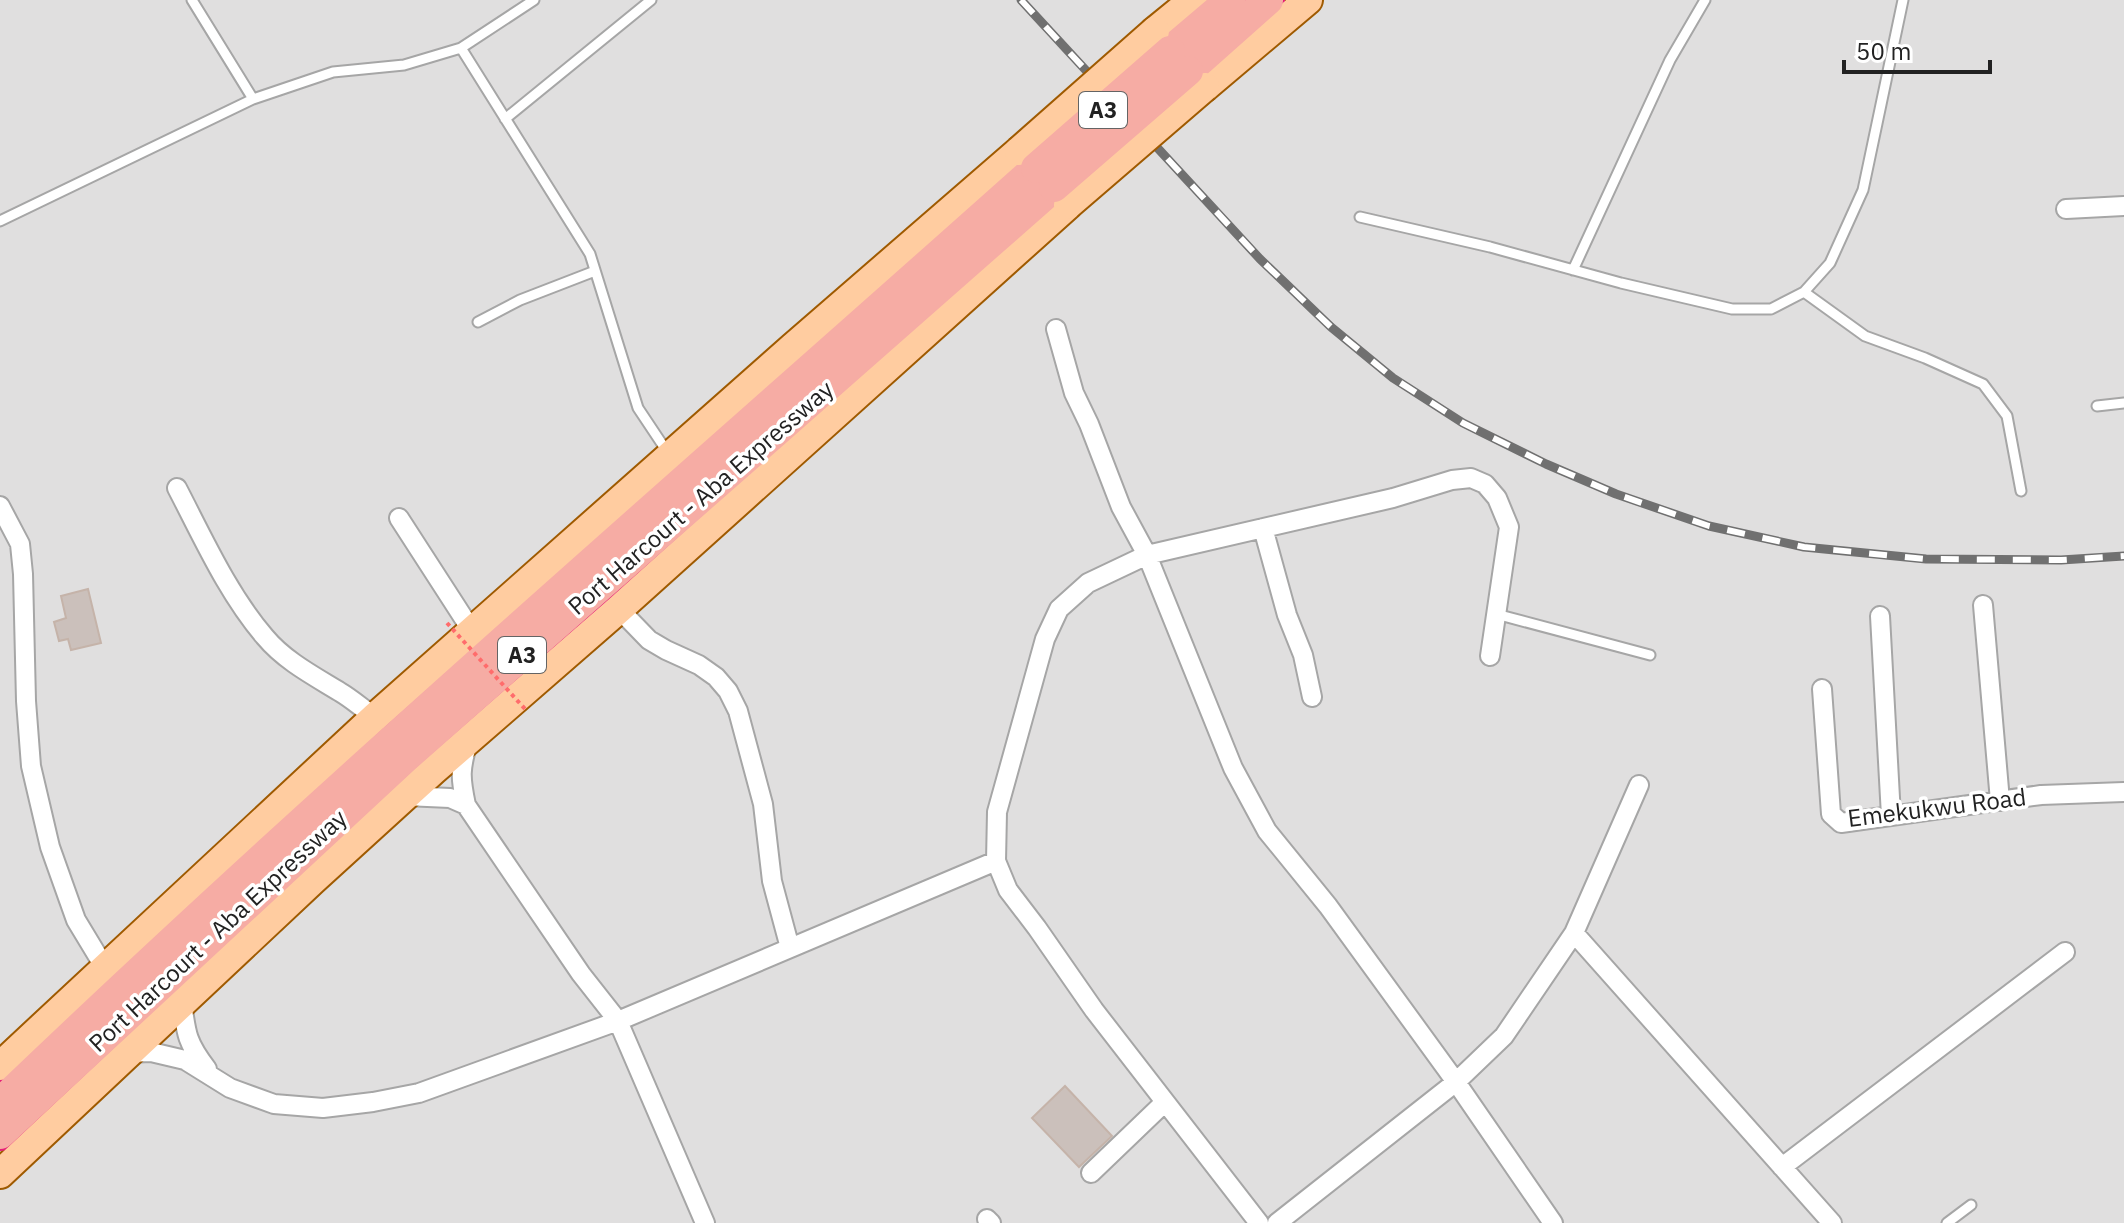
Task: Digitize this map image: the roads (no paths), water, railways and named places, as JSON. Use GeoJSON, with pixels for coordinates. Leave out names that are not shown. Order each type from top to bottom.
{"type":"FeatureCollection","features":[{"type":"Feature","properties":{"kind":"highway","name":"Port Harcourt - Aba Expressway"},"geometry":{"type":"LineString","coordinates":[[1180,60],[1230,0]]}},
{"type":"Feature","properties":{"kind":"highway","name":"Port Harcourt - Aba Expressway"},"geometry":{"type":"LineString","coordinates":[[0,1103],[315,809],[1180,60],[1268,0]]}},
{"type":"Feature","properties":{"kind":"highway","name":"Port Harcourt - Aba Expressway"},"geometry":{"type":"LineString","coordinates":[[0,1134],[416,747],[1044,178]]}},
{"type":"Feature","properties":{"kind":"main road"},"geometry":{"type":"LineString","coordinates":[[1180,60],[1193,0]]}},
{"type":"Feature","properties":{"kind":"main road"},"geometry":{"type":"LineString","coordinates":[[0,1066],[375,717],[460,627],[669,456],[1044,178],[1180,60],[1308,0]]}},
{"type":"Feature","properties":{"kind":"main road"},"geometry":{"type":"LineString","coordinates":[[0,1174],[126,1053],[405,796],[619,609],[1044,178]]}},
{"type":"Feature","properties":{"kind":"street"},"geometry":{"type":"LineString","coordinates":[[2066,209],[2124,206]]}},
{"type":"Feature","properties":{"kind":"street"},"geometry":{"type":"LineString","coordinates":[[1056,329],[1074,393],[1121,507],[1147,555],[1233,768],[1267,831],[1328,906],[1456,1082],[1553,1223]]}},
{"type":"Feature","properties":{"kind":"street"},"geometry":{"type":"LineString","coordinates":[[1259,1223],[1094,1010],[1008,890],[996,861],[997,812],[1045,639],[1059,609],[1088,583],[1147,555],[1393,498],[1452,480],[1471,478],[1485,484],[1497,498],[1509,527],[1490,656]]}},
{"type":"Feature","properties":{"kind":"street"},"geometry":{"type":"LineString","coordinates":[[177,488],[212,557],[266,638],[289,659],[375,717]]}},
{"type":"Feature","properties":{"kind":"street"},"geometry":{"type":"LineString","coordinates":[[0,506],[20,544],[31,766],[50,847],[76,920],[105,968]]}},
{"type":"Feature","properties":{"kind":"street"},"geometry":{"type":"LineString","coordinates":[[399,518],[460,627]]}},
{"type":"Feature","properties":{"kind":"street"},"geometry":{"type":"LineString","coordinates":[[1263,528],[1287,615],[1303,655],[1312,697]]}},
{"type":"Feature","properties":{"kind":"street"},"geometry":{"type":"LineString","coordinates":[[1983,605],[2000,801]]}},
{"type":"Feature","properties":{"kind":"street"},"geometry":{"type":"LineString","coordinates":[[619,609],[649,640],[699,665],[716,677],[728,691],[738,711],[763,804],[772,881],[790,948]]}},
{"type":"Feature","properties":{"kind":"street"},"geometry":{"type":"LineString","coordinates":[[1880,616],[1891,816]]}},
{"type":"Feature","properties":{"kind":"street","name":"Emekukwu Road"},"geometry":{"type":"LineString","coordinates":[[1822,689],[1831,814],[1841,823],[2041,795],[2124,792]]}},
{"type":"Feature","properties":{"kind":"street"},"geometry":{"type":"LineString","coordinates":[[468,740],[460,779],[466,805],[581,974],[618,1021],[705,1223]]}},
{"type":"Feature","properties":{"kind":"street"},"geometry":{"type":"LineString","coordinates":[[1277,1223],[1456,1082],[1504,1036],[1574,933],[1639,785]]}},
{"type":"Feature","properties":{"kind":"street"},"geometry":{"type":"LineString","coordinates":[[405,796],[450,798],[466,805]]}},
{"type":"Feature","properties":{"kind":"street"},"geometry":{"type":"LineString","coordinates":[[126,1053],[151,1052],[185,1060],[245,1095],[274,1104],[323,1108],[419,1093],[618,1021],[996,861]]}},
{"type":"Feature","properties":{"kind":"street"},"geometry":{"type":"LineString","coordinates":[[1574,933],[1832,1223]]}},
{"type":"Feature","properties":{"kind":"street"},"geometry":{"type":"LineString","coordinates":[[1782,1167],[2065,952]]}},
{"type":"Feature","properties":{"kind":"street"},"geometry":{"type":"LineString","coordinates":[[182,1002],[186,1037],[214,1078]]}},
{"type":"Feature","properties":{"kind":"street"},"geometry":{"type":"LineString","coordinates":[[1091,1173],[1165,1102]]}},
{"type":"Feature","properties":{"kind":"lane"},"geometry":{"type":"LineString","coordinates":[[192,0],[253,99]]}},
{"type":"Feature","properties":{"kind":"lane"},"geometry":{"type":"LineString","coordinates":[[0,221],[253,99],[333,72],[404,65],[461,48],[534,0]]}},
{"type":"Feature","properties":{"kind":"lane"},"geometry":{"type":"LineString","coordinates":[[505,119],[651,0]]}},
{"type":"Feature","properties":{"kind":"lane"},"geometry":{"type":"LineString","coordinates":[[1573,270],[1670,60],[1705,0]]}},
{"type":"Feature","properties":{"kind":"lane"},"geometry":{"type":"LineString","coordinates":[[1360,217],[1732,309],[1771,309],[1804,292],[1830,263],[1863,190],[1903,0]]}},
{"type":"Feature","properties":{"kind":"lane"},"geometry":{"type":"LineString","coordinates":[[461,48],[590,254],[638,408],[669,456]]}},
{"type":"Feature","properties":{"kind":"lane"},"geometry":{"type":"LineString","coordinates":[[478,322],[520,300],[595,271]]}},
{"type":"Feature","properties":{"kind":"lane"},"geometry":{"type":"LineString","coordinates":[[1804,292],[1865,336],[1983,384],[2007,416],[2021,491]]}},
{"type":"Feature","properties":{"kind":"lane"},"geometry":{"type":"LineString","coordinates":[[2097,406],[2124,403]]}},
{"type":"Feature","properties":{"kind":"lane"},"geometry":{"type":"LineString","coordinates":[[1496,614],[1650,655]]}},
{"type":"Feature","properties":{"kind":"lane"},"geometry":{"type":"LineString","coordinates":[[1947,1223],[1971,1205]]}},
{"type":"Feature","properties":{"kind":"railway"},"geometry":{"type":"LineString","coordinates":[[1021,0],[1260,259],[1331,327],[1393,378],[1463,423],[1616,494],[1709,526],[1804,547],[1926,559],[2061,560],[2124,556]]}}]}
